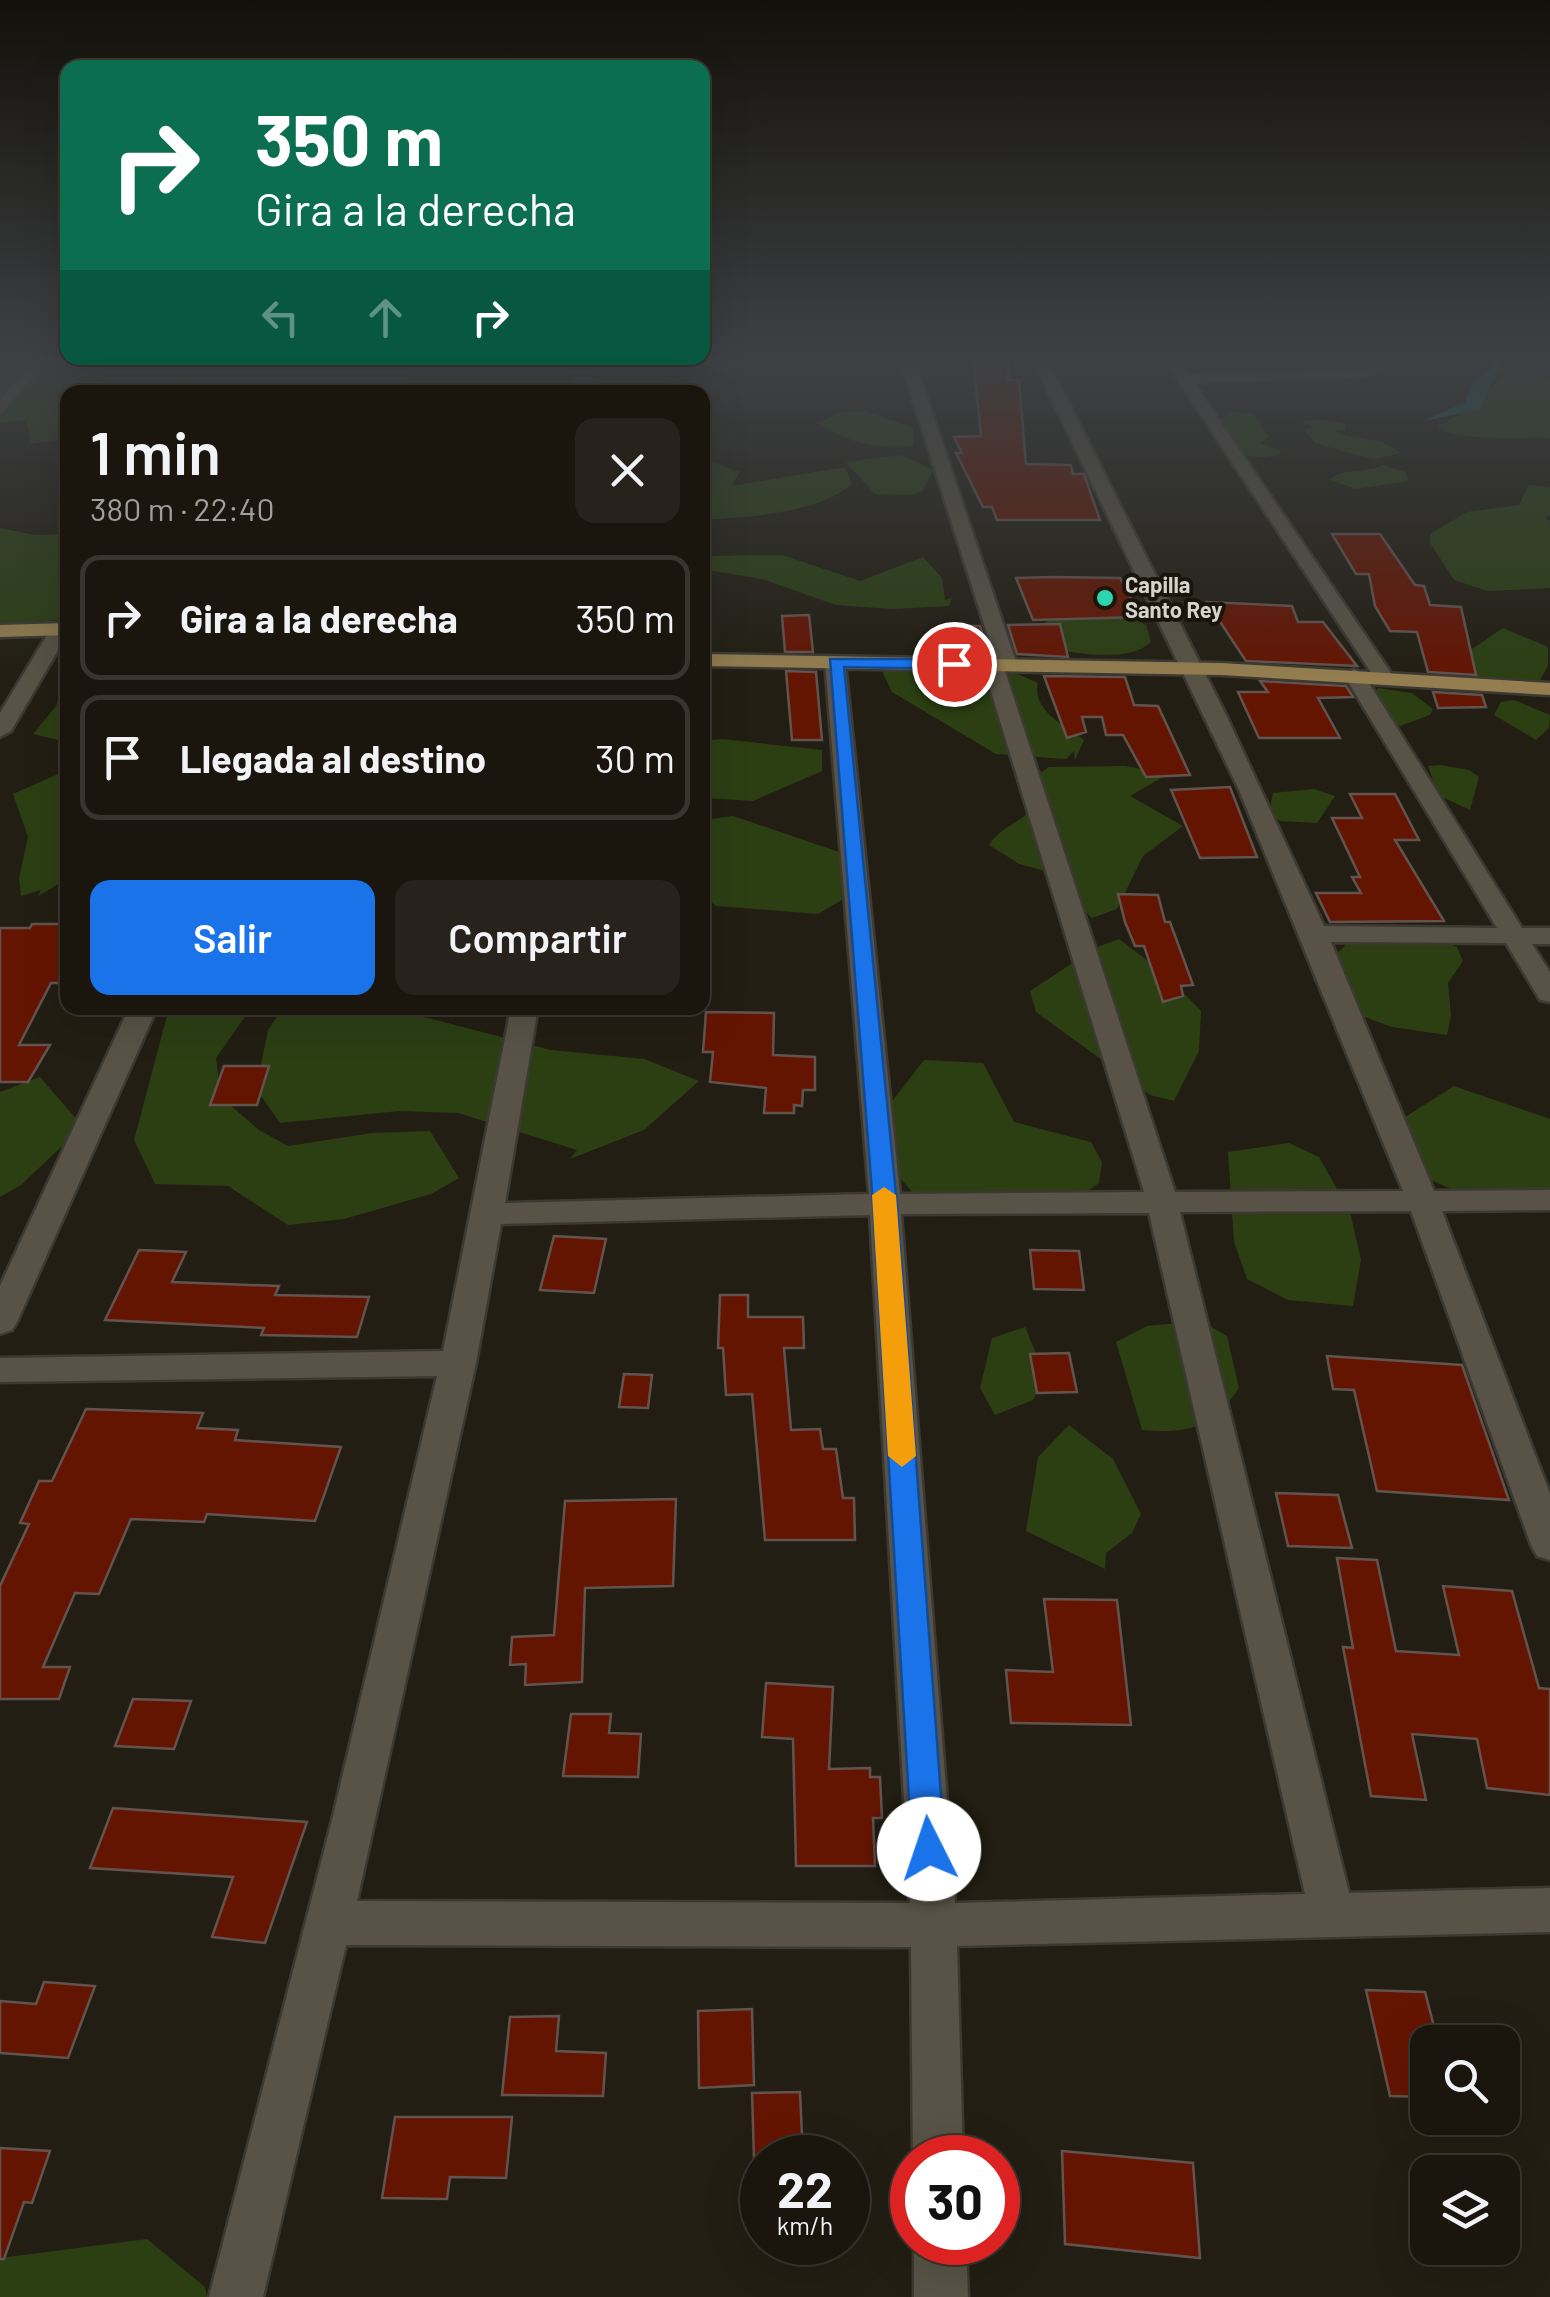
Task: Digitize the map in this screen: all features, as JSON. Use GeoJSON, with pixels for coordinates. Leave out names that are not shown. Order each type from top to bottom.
{"type":"FeatureCollection","features":[{"type":"Feature","properties":{"kind":"main road"},"geometry":{"type":"LineString","coordinates":[[0,631],[60,629]]}},
{"type":"Feature","properties":{"kind":"main road"},"geometry":{"type":"LineString","coordinates":[[710,660],[1195,668],[1383,676],[1549,690]]}},
{"type":"Feature","properties":{"kind":"street"},"geometry":{"type":"LineString","coordinates":[[939,463],[1162,1201],[1332,1915]]}},
{"type":"Feature","properties":{"kind":"street"},"geometry":{"type":"LineString","coordinates":[[1092,463],[1195,668],[1315,934],[1424,1199],[1550,1545]]}},
{"type":"Feature","properties":{"kind":"street"},"geometry":{"type":"LineString","coordinates":[[1241,463],[1383,676]]}},
{"type":"Feature","properties":{"kind":"street"},"geometry":{"type":"LineString","coordinates":[[0,730],[60,635]]}},
{"type":"Feature","properties":{"kind":"street"},"geometry":{"type":"LineString","coordinates":[[836,662],[885,1204],[934,1925],[938,2135]]}},
{"type":"Feature","properties":{"kind":"street"},"geometry":{"type":"LineString","coordinates":[[1354,675],[1550,994]]}},
{"type":"Feature","properties":{"kind":"street"},"geometry":{"type":"LineString","coordinates":[[1315,934],[1550,936]]}},
{"type":"Feature","properties":{"kind":"street"},"geometry":{"type":"LineString","coordinates":[[0,1322],[140,1015]]}},
{"type":"Feature","properties":{"kind":"street"},"geometry":{"type":"LineString","coordinates":[[236,2297],[329,1923],[459,1363],[490,1214],[523,1015]]}},
{"type":"Feature","properties":{"kind":"street"},"geometry":{"type":"LineString","coordinates":[[490,1214],[885,1204],[1550,1200]]}},
{"type":"Feature","properties":{"kind":"street"},"geometry":{"type":"LineString","coordinates":[[0,1370],[459,1363]]}},
{"type":"Feature","properties":{"kind":"street"},"geometry":{"type":"LineString","coordinates":[[329,1923],[934,1925],[1550,1910]]}},
{"type":"Feature","properties":{"kind":"street"},"geometry":{"type":"LineString","coordinates":[[940,2265],[941,2297]]}},
{"type":"Feature","properties":{"kind":"green space"},"geometry":{"type":"Polygon","coordinates":[[[710,463],[740,472],[731,486],[845,467],[852,484],[837,494],[801,508],[710,519],[710,463]]]}},
{"type":"Feature","properties":{"kind":"green space"},"geometry":{"type":"Polygon","coordinates":[[[847,463],[919,463],[933,470],[923,491],[910,495],[875,494],[847,463]]]}},
{"type":"Feature","properties":{"kind":"green space"},"geometry":{"type":"Polygon","coordinates":[[[1383,465],[1405,472],[1409,481],[1356,489],[1330,480],[1341,473],[1383,465]]]}},
{"type":"Feature","properties":{"kind":"green space"},"geometry":{"type":"Polygon","coordinates":[[[1529,485],[1550,487],[1550,515],[1545,518],[1550,521],[1550,588],[1488,591],[1454,580],[1430,543],[1430,534],[1467,512],[1519,505],[1529,485]]]}},
{"type":"Feature","properties":{"kind":"green space"},"geometry":{"type":"Polygon","coordinates":[[[0,528],[35,535],[60,534],[60,620],[0,626],[0,528]]]}},
{"type":"Feature","properties":{"kind":"green space"},"geometry":{"type":"Polygon","coordinates":[[[782,555],[860,581],[923,557],[942,578],[945,600],[952,598],[949,606],[892,609],[836,605],[762,579],[710,570],[710,556],[782,555]]]}},
{"type":"Feature","properties":{"kind":"green space"},"geometry":{"type":"Polygon","coordinates":[[[1054,616],[1128,617],[1146,625],[1151,642],[1119,654],[1058,650],[1039,627],[1054,616]]]}},
{"type":"Feature","properties":{"kind":"green space"},"geometry":{"type":"Polygon","coordinates":[[[1503,628],[1548,647],[1548,666],[1540,680],[1467,676],[1424,663],[1432,653],[1463,655],[1503,628]]]}},
{"type":"Feature","properties":{"kind":"green space"},"geometry":{"type":"Polygon","coordinates":[[[977,656],[1038,683],[1037,693],[1044,709],[1084,740],[1075,760],[1074,751],[1066,759],[996,754],[892,692],[878,663],[977,656]]]}},
{"type":"Feature","properties":{"kind":"green space"},"geometry":{"type":"Polygon","coordinates":[[[1378,688],[1412,693],[1433,709],[1430,715],[1400,726],[1365,709],[1366,700],[1378,688]]]}},
{"type":"Feature","properties":{"kind":"green space"},"geometry":{"type":"Polygon","coordinates":[[[60,694],[60,740],[33,734],[56,706],[60,694]]]}},
{"type":"Feature","properties":{"kind":"green space"},"geometry":{"type":"Polygon","coordinates":[[[1514,700],[1550,715],[1549,728],[1536,740],[1494,715],[1501,702],[1514,700]]]}},
{"type":"Feature","properties":{"kind":"green space"},"geometry":{"type":"Polygon","coordinates":[[[710,740],[822,750],[822,771],[753,801],[710,798],[710,740]]]}},
{"type":"Feature","properties":{"kind":"green space"},"geometry":{"type":"Polygon","coordinates":[[[1125,766],[1168,774],[1130,796],[1183,826],[1143,856],[1117,909],[1092,918],[1042,870],[1019,864],[989,845],[1031,809],[1036,802],[1026,783],[1049,767],[1125,766]]]}},
{"type":"Feature","properties":{"kind":"green space"},"geometry":{"type":"Polygon","coordinates":[[[1428,766],[1469,770],[1479,777],[1470,810],[1438,795],[1428,766]]]}},
{"type":"Feature","properties":{"kind":"green space"},"geometry":{"type":"Polygon","coordinates":[[[60,773],[60,883],[38,896],[41,890],[21,896],[19,878],[28,837],[13,794],[60,773]]]}},
{"type":"Feature","properties":{"kind":"green space"},"geometry":{"type":"Polygon","coordinates":[[[1314,789],[1335,796],[1317,823],[1280,821],[1269,814],[1273,793],[1314,789]]]}},
{"type":"Feature","properties":{"kind":"green space"},"geometry":{"type":"Polygon","coordinates":[[[733,816],[845,854],[854,893],[818,914],[716,906],[710,901],[710,819],[733,816]]]}},
{"type":"Feature","properties":{"kind":"green space"},"geometry":{"type":"Polygon","coordinates":[[[1392,924],[1457,947],[1463,961],[1448,983],[1451,1015],[1447,1035],[1392,1027],[1326,1003],[1313,979],[1353,937],[1392,924]]]}},
{"type":"Feature","properties":{"kind":"green space"},"geometry":{"type":"Polygon","coordinates":[[[1119,939],[1165,974],[1201,1011],[1199,1051],[1174,1101],[1150,1095],[1036,1012],[1030,991],[1097,947],[1119,939]]]}},
{"type":"Feature","properties":{"kind":"green space"},"geometry":{"type":"Polygon","coordinates":[[[167,1015],[246,1015],[216,1058],[221,1097],[259,1130],[288,1146],[372,1133],[430,1131],[459,1178],[431,1194],[344,1219],[288,1225],[228,1186],[155,1184],[134,1140],[167,1015]]]}},
{"type":"Feature","properties":{"kind":"green space"},"geometry":{"type":"Polygon","coordinates":[[[278,1015],[417,1015],[551,1050],[644,1059],[699,1081],[644,1130],[570,1159],[577,1150],[458,1113],[399,1111],[280,1123],[256,1089],[268,1030],[278,1015]]]}},
{"type":"Feature","properties":{"kind":"green space"},"geometry":{"type":"Polygon","coordinates":[[[924,1060],[983,1063],[1014,1122],[1091,1142],[1102,1162],[1099,1183],[1066,1207],[916,1196],[874,1149],[877,1121],[924,1060]]]}},
{"type":"Feature","properties":{"kind":"green space"},"geometry":{"type":"Polygon","coordinates":[[[40,1077],[79,1122],[77,1132],[21,1185],[0,1197],[0,1092],[40,1077]]]}},
{"type":"Feature","properties":{"kind":"green space"},"geometry":{"type":"Polygon","coordinates":[[[1454,1086],[1550,1119],[1550,1209],[1503,1212],[1393,1163],[1391,1126],[1454,1086]]]}},
{"type":"Feature","properties":{"kind":"green space"},"geometry":{"type":"Polygon","coordinates":[[[1289,1143],[1319,1157],[1350,1212],[1361,1260],[1353,1306],[1288,1300],[1247,1279],[1234,1242],[1228,1152],[1289,1143]]]}},
{"type":"Feature","properties":{"kind":"green space"},"geometry":{"type":"Polygon","coordinates":[[[1201,1321],[1227,1336],[1239,1388],[1219,1412],[1198,1426],[1173,1431],[1142,1430],[1116,1342],[1147,1326],[1201,1321]]]}},
{"type":"Feature","properties":{"kind":"green space"},"geometry":{"type":"Polygon","coordinates":[[[1025,1327],[1046,1377],[1033,1400],[995,1415],[980,1388],[992,1338],[1025,1327]]]}},
{"type":"Feature","properties":{"kind":"green space"},"geometry":{"type":"Polygon","coordinates":[[[1069,1425],[1113,1459],[1141,1514],[1132,1533],[1106,1553],[1105,1569],[1026,1531],[1038,1457],[1069,1425]]]}},
{"type":"Feature","properties":{"kind":"green space"},"geometry":{"type":"Polygon","coordinates":[[[147,2239],[205,2287],[207,2297],[0,2297],[0,2258],[147,2239]]]}},
{"type":"Feature","properties":{"kind":"building"},"geometry":{"type":"Polygon","coordinates":[[[961,463],[1071,465],[1073,474],[1084,474],[1100,520],[997,520],[992,507],[983,507],[961,463]]]}},
{"type":"Feature","properties":{"kind":"building"},"geometry":{"type":"Polygon","coordinates":[[[1332,534],[1380,534],[1415,585],[1424,586],[1430,605],[1461,607],[1476,675],[1428,672],[1417,632],[1390,631],[1375,606],[1369,574],[1356,574],[1332,534]]]}},
{"type":"Feature","properties":{"kind":"building"},"geometry":{"type":"Polygon","coordinates":[[[1016,578],[1120,578],[1141,617],[1033,620],[1016,578]]]}},
{"type":"Feature","properties":{"kind":"building"},"geometry":{"type":"Polygon","coordinates":[[[1207,602],[1292,606],[1298,622],[1323,622],[1357,666],[1246,661],[1207,602]]]}},
{"type":"Feature","properties":{"kind":"building"},"geometry":{"type":"Polygon","coordinates":[[[809,615],[813,652],[785,652],[782,616],[809,615]]]}},
{"type":"Feature","properties":{"kind":"building"},"geometry":{"type":"Polygon","coordinates":[[[1060,624],[1068,657],[1017,654],[1008,625],[1060,624]]]}},
{"type":"Feature","properties":{"kind":"building"},"geometry":{"type":"Polygon","coordinates":[[[966,626],[980,626],[990,655],[973,655],[966,626]]]}},
{"type":"Feature","properties":{"kind":"building"},"geometry":{"type":"Polygon","coordinates":[[[786,671],[816,672],[822,740],[792,740],[786,671]]]}},
{"type":"Feature","properties":{"kind":"building"},"geometry":{"type":"Polygon","coordinates":[[[1044,676],[1125,677],[1134,705],[1158,706],[1190,775],[1146,777],[1123,735],[1106,735],[1102,717],[1082,717],[1086,732],[1067,738],[1044,676]]]}},
{"type":"Feature","properties":{"kind":"building"},"geometry":{"type":"Polygon","coordinates":[[[1260,681],[1346,686],[1353,697],[1318,698],[1340,738],[1259,738],[1238,692],[1268,692],[1260,681]]]}},
{"type":"Feature","properties":{"kind":"building"},"geometry":{"type":"Polygon","coordinates":[[[1433,692],[1482,695],[1486,707],[1438,708],[1433,692]]]}},
{"type":"Feature","properties":{"kind":"building"},"geometry":{"type":"Polygon","coordinates":[[[1230,787],[1257,857],[1200,858],[1171,790],[1230,787]]]}},
{"type":"Feature","properties":{"kind":"building"},"geometry":{"type":"Polygon","coordinates":[[[1350,794],[1395,794],[1419,840],[1395,840],[1444,921],[1330,922],[1316,893],[1361,893],[1352,877],[1360,877],[1332,818],[1362,818],[1350,794]]]}},
{"type":"Feature","properties":{"kind":"building"},"geometry":{"type":"Polygon","coordinates":[[[1118,894],[1158,895],[1165,922],[1170,922],[1193,985],[1181,986],[1183,996],[1163,1002],[1144,946],[1135,946],[1125,922],[1118,894]]]}},
{"type":"Feature","properties":{"kind":"building"},"geometry":{"type":"Polygon","coordinates":[[[32,924],[60,924],[60,983],[51,983],[19,1045],[50,1045],[28,1082],[0,1082],[0,928],[30,928],[32,924]]]}},
{"type":"Feature","properties":{"kind":"building"},"geometry":{"type":"Polygon","coordinates":[[[710,1012],[774,1013],[773,1055],[815,1057],[815,1090],[803,1090],[802,1106],[794,1105],[794,1113],[764,1113],[766,1088],[710,1082],[713,1052],[703,1052],[706,1015],[710,1012]]]}},
{"type":"Feature","properties":{"kind":"building"},"geometry":{"type":"Polygon","coordinates":[[[224,1066],[269,1066],[257,1105],[210,1105],[224,1066]]]}},
{"type":"Feature","properties":{"kind":"building"},"geometry":{"type":"Polygon","coordinates":[[[554,1236],[606,1239],[594,1293],[540,1290],[554,1236]]]}},
{"type":"Feature","properties":{"kind":"building"},"geometry":{"type":"Polygon","coordinates":[[[139,1250],[186,1252],[172,1282],[279,1286],[275,1295],[369,1297],[357,1337],[261,1335],[264,1328],[105,1320],[139,1250]]]}},
{"type":"Feature","properties":{"kind":"building"},"geometry":{"type":"Polygon","coordinates":[[[1030,1250],[1079,1251],[1084,1290],[1034,1289],[1030,1250]]]}},
{"type":"Feature","properties":{"kind":"building"},"geometry":{"type":"Polygon","coordinates":[[[720,1295],[748,1295],[748,1317],[803,1317],[804,1348],[784,1348],[791,1430],[820,1429],[823,1449],[836,1449],[843,1498],[854,1498],[855,1540],[765,1540],[752,1394],[726,1395],[723,1348],[718,1348],[720,1295]]]}},
{"type":"Feature","properties":{"kind":"building"},"geometry":{"type":"Polygon","coordinates":[[[1069,1353],[1077,1392],[1037,1393],[1030,1354],[1069,1353]]]}},
{"type":"Feature","properties":{"kind":"building"},"geometry":{"type":"Polygon","coordinates":[[[1327,1356],[1462,1365],[1509,1500],[1377,1491],[1354,1390],[1333,1389],[1327,1356]]]}},
{"type":"Feature","properties":{"kind":"building"},"geometry":{"type":"Polygon","coordinates":[[[624,1374],[652,1375],[648,1408],[619,1407],[624,1374]]]}},
{"type":"Feature","properties":{"kind":"building"},"geometry":{"type":"Polygon","coordinates":[[[86,1409],[203,1413],[197,1428],[238,1430],[235,1440],[341,1447],[315,1521],[207,1514],[204,1522],[131,1519],[99,1594],[75,1593],[43,1667],[70,1667],[59,1699],[0,1699],[0,1586],[29,1524],[20,1523],[39,1481],[52,1481],[86,1409]]]}},
{"type":"Feature","properties":{"kind":"building"},"geometry":{"type":"Polygon","coordinates":[[[1276,1493],[1338,1495],[1352,1548],[1288,1546],[1276,1493]]]}},
{"type":"Feature","properties":{"kind":"building"},"geometry":{"type":"Polygon","coordinates":[[[676,1499],[673,1586],[585,1588],[582,1682],[525,1685],[526,1664],[510,1665],[512,1637],[554,1635],[565,1501],[676,1499]]]}},
{"type":"Feature","properties":{"kind":"building"},"geometry":{"type":"Polygon","coordinates":[[[1337,1558],[1377,1560],[1396,1651],[1459,1655],[1443,1586],[1512,1591],[1539,1688],[1550,1689],[1550,1795],[1487,1788],[1477,1739],[1412,1734],[1426,1800],[1371,1796],[1343,1647],[1353,1648],[1337,1558]]]}},
{"type":"Feature","properties":{"kind":"building"},"geometry":{"type":"Polygon","coordinates":[[[1044,1599],[1117,1600],[1131,1725],[1011,1723],[1006,1670],[1053,1672],[1044,1599]]]}},
{"type":"Feature","properties":{"kind":"building"},"geometry":{"type":"Polygon","coordinates":[[[766,1683],[833,1687],[829,1769],[870,1768],[870,1777],[880,1777],[882,1818],[873,1818],[875,1866],[796,1866],[793,1739],[762,1737],[766,1683]]]}},
{"type":"Feature","properties":{"kind":"building"},"geometry":{"type":"Polygon","coordinates":[[[133,1699],[191,1701],[174,1749],[115,1746],[133,1699]]]}},
{"type":"Feature","properties":{"kind":"building"},"geometry":{"type":"Polygon","coordinates":[[[571,1714],[611,1714],[609,1733],[641,1734],[638,1777],[563,1776],[571,1714]]]}},
{"type":"Feature","properties":{"kind":"building"},"geometry":{"type":"Polygon","coordinates":[[[113,1808],[307,1822],[265,1943],[212,1937],[233,1877],[90,1868],[113,1808]]]}},
{"type":"Feature","properties":{"kind":"building"},"geometry":{"type":"Polygon","coordinates":[[[44,1982],[95,1986],[68,2058],[0,2053],[0,2001],[36,2004],[44,1982]]]}},
{"type":"Feature","properties":{"kind":"building"},"geometry":{"type":"Polygon","coordinates":[[[1366,1990],[1425,1992],[1434,2025],[1410,2025],[1410,2097],[1390,2096],[1366,1990]]]}},
{"type":"Feature","properties":{"kind":"building"},"geometry":{"type":"Polygon","coordinates":[[[752,2009],[754,2085],[699,2088],[698,2011],[752,2009]]]}},
{"type":"Feature","properties":{"kind":"building"},"geometry":{"type":"Polygon","coordinates":[[[559,2016],[556,2051],[606,2053],[603,2096],[502,2095],[510,2017],[559,2016]]]}},
{"type":"Feature","properties":{"kind":"building"},"geometry":{"type":"Polygon","coordinates":[[[800,2092],[802,2135],[753,2135],[752,2093],[800,2092]]]}},
{"type":"Feature","properties":{"kind":"building"},"geometry":{"type":"Polygon","coordinates":[[[395,2117],[512,2117],[506,2178],[450,2177],[447,2199],[382,2198],[395,2117]]]}},
{"type":"Feature","properties":{"kind":"building"},"geometry":{"type":"Polygon","coordinates":[[[0,2148],[50,2151],[32,2203],[24,2202],[4,2259],[0,2259],[0,2148]]]}},
{"type":"Feature","properties":{"kind":"building"},"geometry":{"type":"Polygon","coordinates":[[[1062,2151],[1193,2163],[1200,2258],[1065,2244],[1062,2151]]]}},
{"type":"Feature","properties":{"kind":"slow traffic"},"geometry":{"type":"LineString","coordinates":[[884,1195],[902,1456]]}},
{"type":"Feature","properties":{"kind":"place","name":"Capilla Santo Rey"},"geometry":{"type":"Point","coordinates":[1105,598]}},
{"type":"Feature","properties":{"kind":"route"},"geometry":{"type":"LineString","coordinates":[[929,1849],[885,1204],[849,770],[836,662],[954,664]]}}]}
